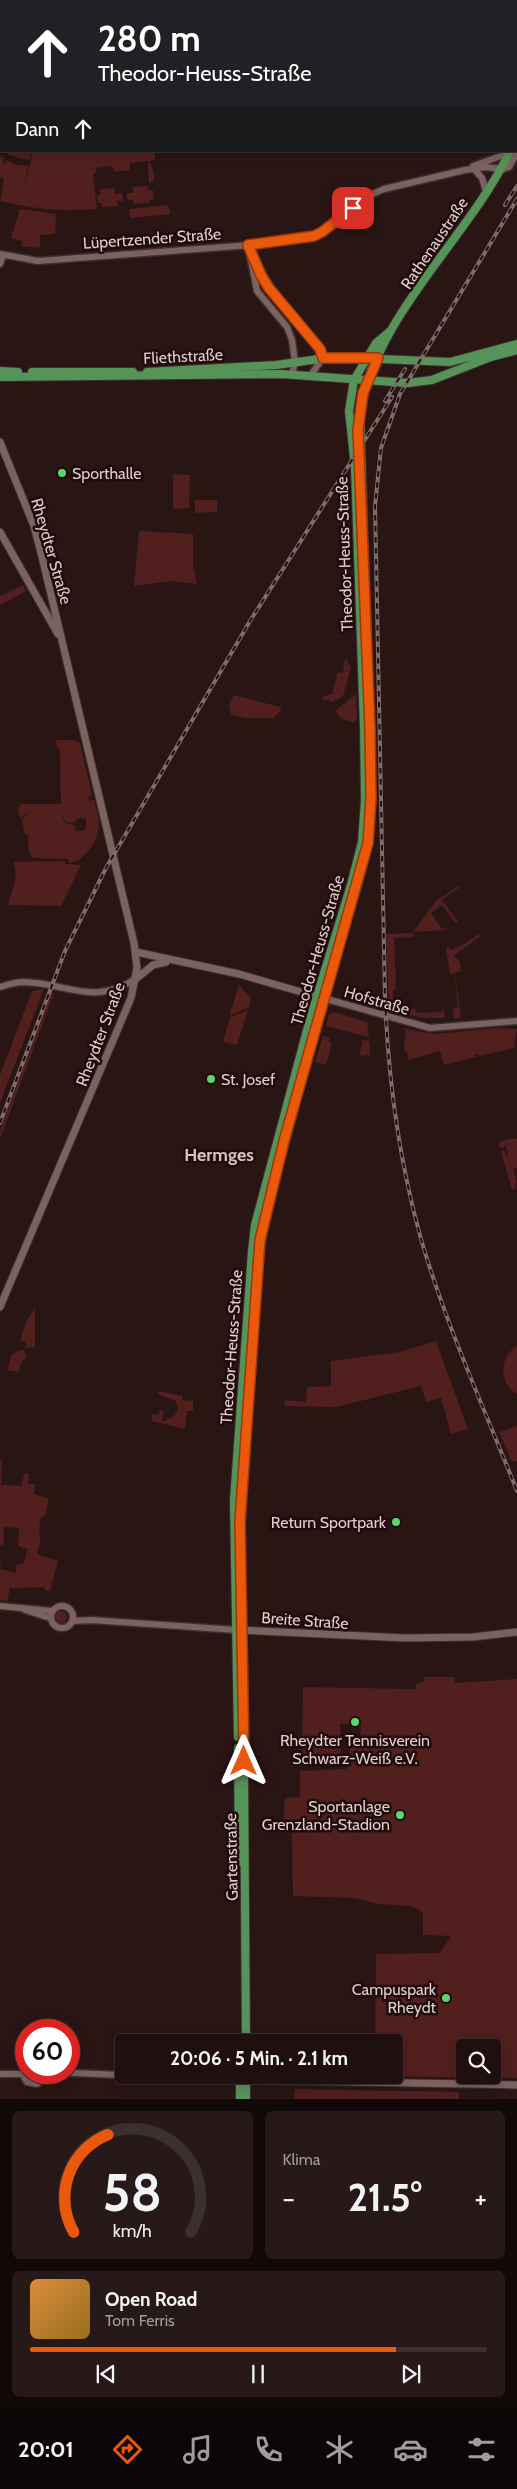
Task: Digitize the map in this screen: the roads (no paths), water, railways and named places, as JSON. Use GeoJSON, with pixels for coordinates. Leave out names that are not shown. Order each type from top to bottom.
{"type":"FeatureCollection","features":[{"type":"Feature","properties":{"kind":"main road","name":"Rathenaustraße"},"geometry":{"type":"LineString","coordinates":[[366,381],[390,330],[512,152]]}},
{"type":"Feature","properties":{"kind":"main road","name":"Rathenaustraße"},"geometry":{"type":"LineString","coordinates":[[354,380],[376,343],[390,330]]}},
{"type":"Feature","properties":{"kind":"main road","name":"Fliethstraße"},"geometry":{"type":"LineString","coordinates":[[0,371],[141,372],[295,362],[323,358],[366,357],[450,362],[517,344]]}},
{"type":"Feature","properties":{"kind":"main road","name":"Fliethstraße"},"geometry":{"type":"LineString","coordinates":[[0,377],[292,375],[366,381],[420,382],[517,350]]}},
{"type":"Feature","properties":{"kind":"main road"},"geometry":{"type":"LineString","coordinates":[[341,378],[378,358]]}},
{"type":"Feature","properties":{"kind":"main road"},"geometry":{"type":"LineString","coordinates":[[354,380],[372,368],[393,359]]}},
{"type":"Feature","properties":{"kind":"main road","name":"Theodor-Heuss-Straße"},"geometry":{"type":"LineString","coordinates":[[237,1522],[262,1231],[320,998],[362,842],[364,821],[364,727],[356,486],[349,411],[354,380]]}},
{"type":"Feature","properties":{"kind":"main road","name":"Theodor-Heuss-Straße"},"geometry":{"type":"LineString","coordinates":[[320,998],[357,888],[368,843],[371,799],[370,729],[358,430],[366,381]]}},
{"type":"Feature","properties":{"kind":"main road","name":"Rheydter Straße"},"geometry":{"type":"LineString","coordinates":[[0,442],[34,526],[62,641],[74,681],[100,802],[136,952],[137,978],[131,998],[94,1089],[0,1307]]}},
{"type":"Feature","properties":{"kind":"main road","name":"Rheydter Straße"},"geometry":{"type":"LineString","coordinates":[[0,532],[62,641]]}},
{"type":"Feature","properties":{"kind":"main road"},"geometry":{"type":"LineString","coordinates":[[43,607],[53,602]]}},
{"type":"Feature","properties":{"kind":"main road","name":"Hofstraße"},"geometry":{"type":"LineString","coordinates":[[136,952],[174,962],[239,974],[320,998]]}},
{"type":"Feature","properties":{"kind":"main road","name":"Hofstraße"},"geometry":{"type":"LineString","coordinates":[[137,978],[153,965],[174,962]]}},
{"type":"Feature","properties":{"kind":"main road","name":"Gartenstraße"},"geometry":{"type":"LineString","coordinates":[[237,1522],[246,2034]]}},
{"type":"Feature","properties":{"kind":"main road","name":"Gartenstraße"},"geometry":{"type":"LineString","coordinates":[[240,1630],[241,2034]]}},
{"type":"Feature","properties":{"kind":"main road","name":"Breite Straße"},"geometry":{"type":"LineString","coordinates":[[240,1630],[325,1636],[405,1638],[473,1637],[517,1632]]}},
{"type":"Feature","properties":{"kind":"main road"},"geometry":{"type":"LineString","coordinates":[[403,2082],[517,2085]]}},
{"type":"Feature","properties":{"kind":"main road"},"geometry":{"type":"LineString","coordinates":[[240,2099],[242,2084]]}},
{"type":"Feature","properties":{"kind":"main road"},"geometry":{"type":"LineString","coordinates":[[244,2084],[246,2099]]}},
{"type":"Feature","properties":{"kind":"street"},"geometry":{"type":"LineString","coordinates":[[465,170],[512,152]]}},
{"type":"Feature","properties":{"kind":"street"},"geometry":{"type":"LineString","coordinates":[[474,169],[482,178],[486,191]]}},
{"type":"Feature","properties":{"kind":"street","name":"Lüpertzender Straße"},"geometry":{"type":"LineString","coordinates":[[2,255],[38,261],[248,245],[314,236],[375,192],[465,170],[499,170]]}},
{"type":"Feature","properties":{"kind":"street"},"geometry":{"type":"LineString","coordinates":[[248,245],[269,288],[320,349],[323,358],[310,376]]}},
{"type":"Feature","properties":{"kind":"street"},"geometry":{"type":"LineString","coordinates":[[248,245],[257,292],[287,327],[294,346],[295,362],[292,375]]}},
{"type":"Feature","properties":{"kind":"street"},"geometry":{"type":"LineString","coordinates":[[0,264],[2,255]]}},
{"type":"Feature","properties":{"kind":"street"},"geometry":{"type":"LineString","coordinates":[[0,987],[20,982],[93,993],[118,989],[137,978]]}},
{"type":"Feature","properties":{"kind":"street","name":"Hofstraße"},"geometry":{"type":"LineString","coordinates":[[320,998],[430,1028],[517,1021]]}},
{"type":"Feature","properties":{"kind":"street"},"geometry":{"type":"LineString","coordinates":[[0,1606],[51,1614]]}},
{"type":"Feature","properties":{"kind":"street"},"geometry":{"type":"LineString","coordinates":[[57,1607],[64,1607],[70,1610],[73,1618],[68,1627],[59,1627],[52,1623],[51,1614],[57,1607]]}},
{"type":"Feature","properties":{"kind":"street","name":"Breite Straße"},"geometry":{"type":"LineString","coordinates":[[73,1618],[240,1630]]}},
{"type":"Feature","properties":{"kind":"street"},"geometry":{"type":"LineString","coordinates":[[80,2073],[115,2074]]}},
{"type":"Feature","properties":{"kind":"street"},"geometry":{"type":"LineString","coordinates":[[0,2074],[15,2074]]}},
{"type":"Feature","properties":{"kind":"railway"},"geometry":{"type":"LineString","coordinates":[[505,205],[517,186]]}},
{"type":"Feature","properties":{"kind":"railway"},"geometry":{"type":"LineString","coordinates":[[517,199],[400,394],[381,448],[375,506],[385,997],[396,1119],[413,1209],[431,1271],[466,1366],[517,1491]]}},
{"type":"Feature","properties":{"kind":"railway"},"geometry":{"type":"LineString","coordinates":[[385,401],[405,369]]}},
{"type":"Feature","properties":{"kind":"railway"},"geometry":{"type":"LineString","coordinates":[[0,1123],[65,951],[106,868],[250,621],[392,397]]}},
{"type":"Feature","properties":{"kind":"place","name":"Sporthalle"},"geometry":{"type":"Point","coordinates":[62,473]}},
{"type":"Feature","properties":{"kind":"place","name":"St. Josef"},"geometry":{"type":"Point","coordinates":[211,1079]}},
{"type":"Feature","properties":{"kind":"place","name":"Return Sportpark"},"geometry":{"type":"Point","coordinates":[396,1522]}},
{"type":"Feature","properties":{"kind":"place","name":"Rheydter Tennisverein Schwarz-Weiß e.V."},"geometry":{"type":"Point","coordinates":[355,1722]}},
{"type":"Feature","properties":{"kind":"place","name":"Sportanlage Grenzland-Stadion"},"geometry":{"type":"Point","coordinates":[400,1815]}},
{"type":"Feature","properties":{"kind":"place","name":"Campuspark Rheydt"},"geometry":{"type":"Point","coordinates":[446,1998]}},
{"type":"Feature","properties":{"kind":"district","name":"Hermges"},"geometry":{"type":"Point","coordinates":[219,1155]}}]}
